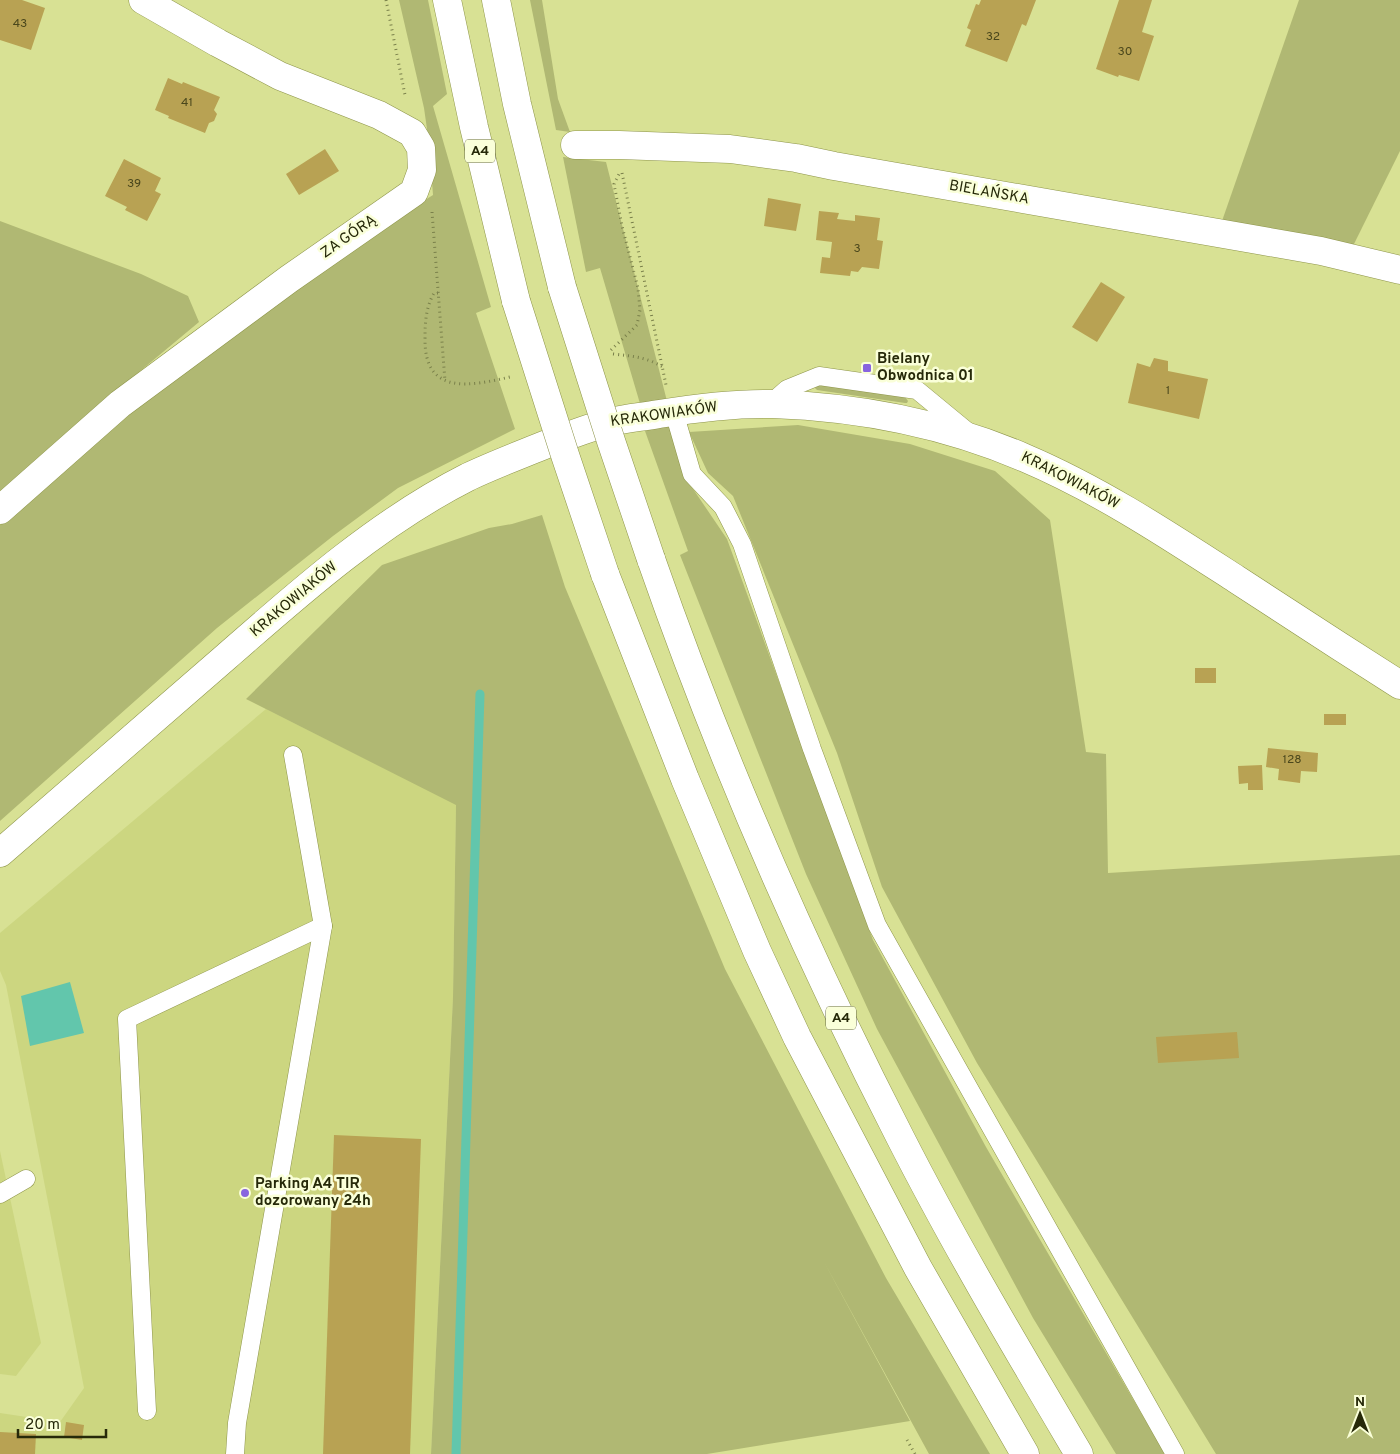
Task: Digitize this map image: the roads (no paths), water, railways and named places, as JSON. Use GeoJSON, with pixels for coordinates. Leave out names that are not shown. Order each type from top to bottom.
{"type":"FeatureCollection","features":[{"type":"Feature","properties":{"kind":"main road","name":"ZA GÓRĄ"},"geometry":{"type":"LineString","coordinates":[[0,510],[120,404],[289,279],[414,192],[422,170],[421,148],[412,133],[379,116],[280,76],[143,0]]}},
{"type":"Feature","properties":{"kind":"main road","name":"A4"},"geometry":{"type":"LineString","coordinates":[[447,0],[474,127],[516,301],[605,574],[688,788],[757,951],[789,1020],[918,1268],[1025,1454]]}},
{"type":"Feature","properties":{"kind":"main road","name":"A4"},"geometry":{"type":"LineString","coordinates":[[496,0],[518,104],[562,287],[611,441],[681,646],[778,881],[834,1005],[900,1137],[958,1245],[1079,1454]]}},
{"type":"Feature","properties":{"kind":"main road","name":"BIELAŃSKA"},"geometry":{"type":"LineString","coordinates":[[574,145],[730,149],[796,158],[1321,252],[1400,270]]}},
{"type":"Feature","properties":{"kind":"main road","name":"KRAKOWIAKÓW"},"geometry":{"type":"LineString","coordinates":[[0,853],[326,571],[388,526],[418,506],[480,472],[577,431],[617,420],[671,400],[727,406],[770,404],[839,409],[883,416],[934,427],[978,440],[1023,457],[1065,476],[1102,496],[1187,547],[1400,685]]}},
{"type":"Feature","properties":{"kind":"lane"},"geometry":{"type":"LineString","coordinates":[[671,400],[692,474],[723,507],[742,544],[812,749],[877,926],[1175,1454]]}},
{"type":"Feature","properties":{"kind":"lane"},"geometry":{"type":"LineString","coordinates":[[235,1454],[237,1423],[323,926],[293,754]]}},
{"type":"Feature","properties":{"kind":"lane"},"geometry":{"type":"LineString","coordinates":[[147,1411],[127,1019],[323,926]]}},
{"type":"Feature","properties":{"kind":"lane"},"geometry":{"type":"LineString","coordinates":[[0,1194],[26,1179]]}},
{"type":"Feature","properties":{"kind":"water"},"geometry":{"type":"Polygon","coordinates":[[[70,982],[84,1033],[30,1046],[21,996],[70,982]]]}},
{"type":"Feature","properties":{"kind":"waterway"},"geometry":{"type":"LineString","coordinates":[[456,1454],[480,694]]}},
{"type":"Feature","properties":{"kind":"place","name":"Bielany Obwodnica 01"},"geometry":{"type":"Point","coordinates":[867,368]}},
{"type":"Feature","properties":{"kind":"place","name":"Parking A4 TIR dozorowany 24h"},"geometry":{"type":"Point","coordinates":[245,1193]}}]}
